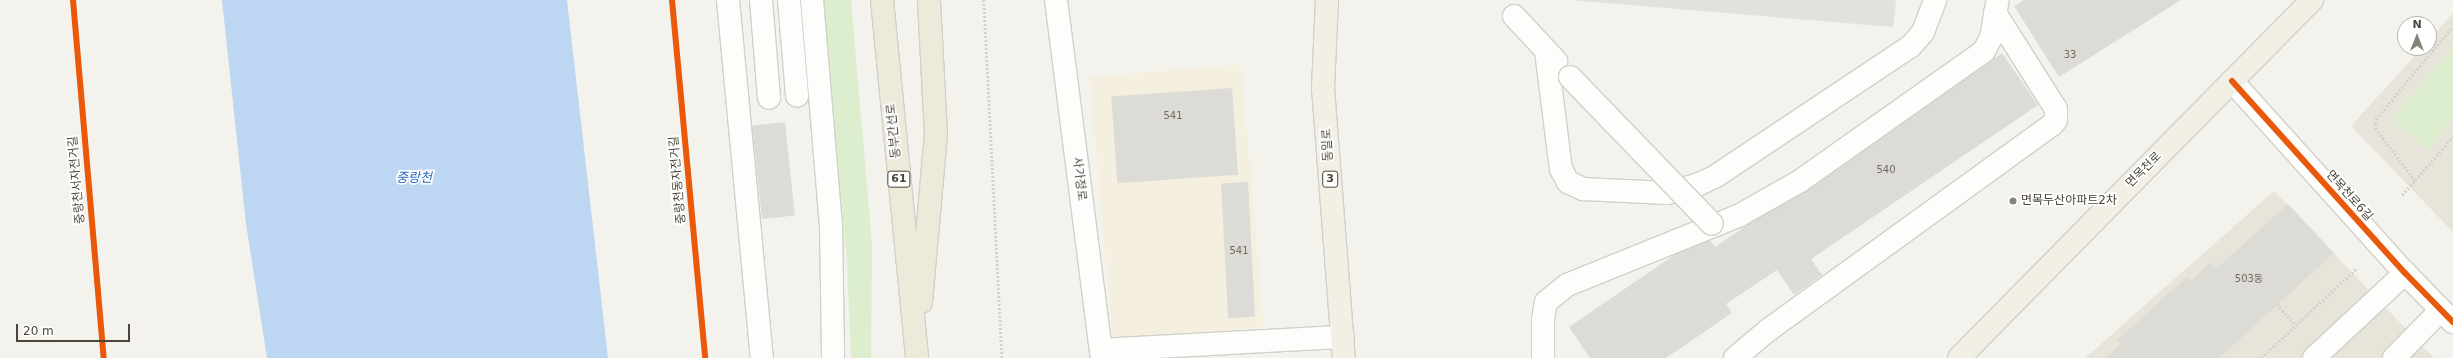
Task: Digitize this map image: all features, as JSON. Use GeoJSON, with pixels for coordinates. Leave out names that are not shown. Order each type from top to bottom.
{"type":"FeatureCollection","features":[{"type":"Feature","properties":{"kind":"highway","name":"동부간선로"},"geometry":{"type":"LineString","coordinates":[[882,0],[916,355]]}},
{"type":"Feature","properties":{"kind":"highway"},"geometry":{"type":"LineString","coordinates":[[916,355],[936,135],[929,0]]}},
{"type":"Feature","properties":{"kind":"main road","name":"동일로"},"geometry":{"type":"LineString","coordinates":[[1326,0],[1323,88],[1344,358]]}},
{"type":"Feature","properties":{"kind":"main road","name":"면목천로"},"geometry":{"type":"LineString","coordinates":[[1959,358],[2312,0]]}},
{"type":"Feature","properties":{"kind":"street"},"geometry":{"type":"LineString","coordinates":[[728,0],[762,358]]}},
{"type":"Feature","properties":{"kind":"street"},"geometry":{"type":"LineString","coordinates":[[761,0],[769,98]]}},
{"type":"Feature","properties":{"kind":"street"},"geometry":{"type":"LineString","coordinates":[[789,0],[797,96]]}},
{"type":"Feature","properties":{"kind":"street"},"geometry":{"type":"LineString","coordinates":[[812,0],[831,225],[833,358]]}},
{"type":"Feature","properties":{"kind":"street","name":"사가정로"},"geometry":{"type":"LineString","coordinates":[[1056,0],[1102,354]]}},
{"type":"Feature","properties":{"kind":"street"},"geometry":{"type":"LineString","coordinates":[[1546,51],[1561,169],[1568,182],[1583,189],[1667,193],[1697,184],[1716,176],[1911,46],[1924,32],[1935,0]]}},
{"type":"Feature","properties":{"kind":"street"},"geometry":{"type":"LineString","coordinates":[[1543,358],[1543,320],[1546,302],[1567,285],[1712,224],[1759,206],[1800,181],[1984,51],[1991,38],[1996,6]]}},
{"type":"Feature","properties":{"kind":"street"},"geometry":{"type":"LineString","coordinates":[[1735,358],[1767,331],[2052,125],[2056,120],[2056,109],[1996,6]]}},
{"type":"Feature","properties":{"kind":"street"},"geometry":{"type":"LineString","coordinates":[[1514,16],[1570,77],[1712,224]]}},
{"type":"Feature","properties":{"kind":"street","name":"면목천로6길"},"geometry":{"type":"LineString","coordinates":[[2232,81],[2405,273],[2447,316]]}},
{"type":"Feature","properties":{"kind":"street"},"geometry":{"type":"LineString","coordinates":[[2314,358],[2405,273]]}},
{"type":"Feature","properties":{"kind":"street"},"geometry":{"type":"LineString","coordinates":[[2394,358],[2447,316]]}},
{"type":"Feature","properties":{"kind":"street"},"geometry":{"type":"LineString","coordinates":[[1102,354],[1342,337]]}},
{"type":"Feature","properties":{"kind":"path"},"geometry":{"type":"LineString","coordinates":[[984,0],[1002,358]]}},
{"type":"Feature","properties":{"kind":"path"},"geometry":{"type":"LineString","coordinates":[[2415,181],[2376,130],[2376,119],[2453,26]]}},
{"type":"Feature","properties":{"kind":"path"},"geometry":{"type":"LineString","coordinates":[[2402,195],[2453,137]]}},
{"type":"Feature","properties":{"kind":"path"},"geometry":{"type":"LineString","coordinates":[[2261,358],[2358,268]]}},
{"type":"Feature","properties":{"kind":"path"},"geometry":{"type":"LineString","coordinates":[[2277,304],[2296,325]]}},
{"type":"Feature","properties":{"kind":"shaded area"},"geometry":{"type":"Polygon","coordinates":[[[1570,0],[1896,0],[1893,27],[1570,0]]]}},
{"type":"Feature","properties":{"kind":"shaded area"},"geometry":{"type":"Polygon","coordinates":[[[2453,13],[2453,232],[2351,126],[2415,56],[2437,56],[2437,31],[2453,13]]]}},
{"type":"Feature","properties":{"kind":"shaded area"},"geometry":{"type":"Polygon","coordinates":[[[1241,64],[1264,327],[1113,340],[1090,77],[1241,64]]]}},
{"type":"Feature","properties":{"kind":"shaded area"},"geometry":{"type":"Polygon","coordinates":[[[2274,191],[2434,358],[2085,358],[2274,191]]]}},
{"type":"Feature","properties":{"kind":"green space"},"geometry":{"type":"Polygon","coordinates":[[[822,0],[851,0],[872,245],[871,358],[851,358],[847,261],[832,137],[822,0]]]}},
{"type":"Feature","properties":{"kind":"green space"},"geometry":{"type":"Polygon","coordinates":[[[2453,48],[2453,119],[2428,149],[2392,119],[2453,48]]]}},
{"type":"Feature","properties":{"kind":"water","name":"중랑천"},"geometry":{"type":"Polygon","coordinates":[[[222,0],[567,0],[608,358],[267,358],[246,224],[222,0]]]}},
{"type":"Feature","properties":{"kind":"building"},"geometry":{"type":"Polygon","coordinates":[[[2024,0],[2181,0],[2059,77],[2014,6],[2024,0]]]}},
{"type":"Feature","properties":{"kind":"building"},"geometry":{"type":"Polygon","coordinates":[[[2002,53],[2038,105],[1811,259],[1822,275],[1794,295],[1777,270],[1726,304],[1732,313],[1666,358],[1590,358],[1569,327],[1705,234],[1715,247],[2002,53]]]}},
{"type":"Feature","properties":{"kind":"building"},"geometry":{"type":"Polygon","coordinates":[[[1232,88],[1238,175],[1117,183],[1111,96],[1232,88]]]}},
{"type":"Feature","properties":{"kind":"building"},"geometry":{"type":"Polygon","coordinates":[[[785,122],[795,215],[762,219],[752,125],[785,122]]]}},
{"type":"Feature","properties":{"kind":"building"},"geometry":{"type":"Polygon","coordinates":[[[1248,182],[1255,317],[1228,318],[1221,183],[1248,182]]]}},
{"type":"Feature","properties":{"kind":"building"},"geometry":{"type":"Polygon","coordinates":[[[2288,204],[2334,253],[2219,358],[2106,358],[2121,344],[2117,340],[2187,277],[2191,281],[2211,262],[2217,268],[2288,204]]]}},
{"type":"Feature","properties":{"kind":"cycle path","name":"중랑천서자전거길"},"geometry":{"type":"LineString","coordinates":[[73,0],[104,358]]}},
{"type":"Feature","properties":{"kind":"cycle path","name":"중랑천동자전거길"},"geometry":{"type":"LineString","coordinates":[[672,0],[705,358]]}},
{"type":"Feature","properties":{"kind":"cycle path"},"geometry":{"type":"LineString","coordinates":[[2232,81],[2405,273],[2453,322]]}},
{"type":"Feature","properties":{"kind":"place","name":"면목두산아파트2차"},"geometry":{"type":"Point","coordinates":[2013,201]}}]}
